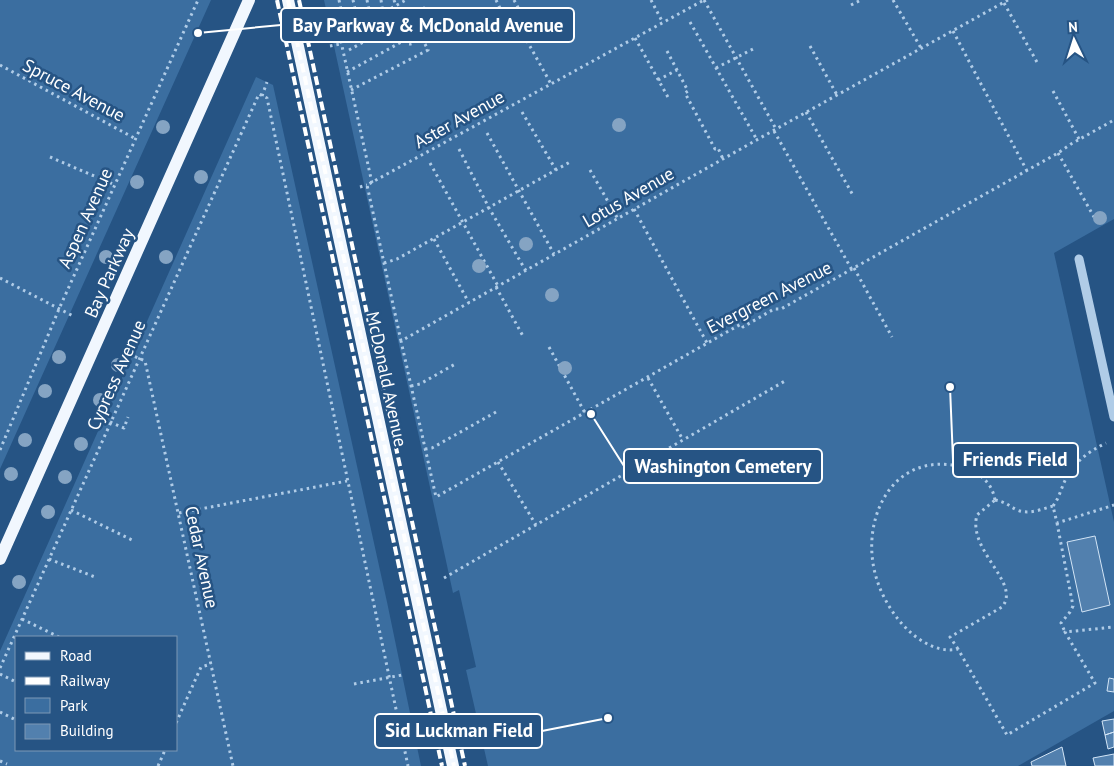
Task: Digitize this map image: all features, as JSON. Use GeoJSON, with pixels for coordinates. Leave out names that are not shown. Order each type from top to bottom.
{"type":"FeatureCollection","features":[{"type":"Feature","properties":{"kind":"main road","name":"Bay Parkway"},"geometry":{"type":"LineString","coordinates":[[0,559],[249,0]]}},
{"type":"Feature","properties":{"kind":"main road","name":"McDonald Avenue"},"geometry":{"type":"LineString","coordinates":[[288,0],[453,766]]}},
{"type":"Feature","properties":{"kind":"street"},"geometry":{"type":"LineString","coordinates":[[1079,259],[1114,417]]}},
{"type":"Feature","properties":{"kind":"path","name":"Aspen Avenue"},"geometry":{"type":"LineString","coordinates":[[0,450],[59,309],[198,0]]}},
{"type":"Feature","properties":{"kind":"path"},"geometry":{"type":"LineString","coordinates":[[339,0],[346,34]]}},
{"type":"Feature","properties":{"kind":"path"},"geometry":{"type":"LineString","coordinates":[[353,0],[359,27]]}},
{"type":"Feature","properties":{"kind":"path"},"geometry":{"type":"LineString","coordinates":[[367,0],[371,20]]}},
{"type":"Feature","properties":{"kind":"path"},"geometry":{"type":"LineString","coordinates":[[380,0],[383,13]]}},
{"type":"Feature","properties":{"kind":"path"},"geometry":{"type":"LineString","coordinates":[[394,0],[396,6]]}},
{"type":"Feature","properties":{"kind":"path"},"geometry":{"type":"LineString","coordinates":[[372,183],[340,37],[406,0]]}},
{"type":"Feature","properties":{"kind":"path"},"geometry":{"type":"LineString","coordinates":[[496,0],[505,18],[512,14],[551,84]]}},
{"type":"Feature","properties":{"kind":"path"},"geometry":{"type":"LineString","coordinates":[[514,0],[521,13]]}},
{"type":"Feature","properties":{"kind":"path"},"geometry":{"type":"LineString","coordinates":[[651,0],[663,23]]}},
{"type":"Feature","properties":{"kind":"path"},"geometry":{"type":"LineString","coordinates":[[704,0],[892,337]]}},
{"type":"Feature","properties":{"kind":"path","name":"Aster Avenue"},"geometry":{"type":"LineString","coordinates":[[367,186],[704,0]]}},
{"type":"Feature","properties":{"kind":"path"},"geometry":{"type":"LineString","coordinates":[[851,6],[860,0]]}},
{"type":"Feature","properties":{"kind":"path"},"geometry":{"type":"LineString","coordinates":[[893,0],[921,48]]}},
{"type":"Feature","properties":{"kind":"path","name":"Lotus Avenue"},"geometry":{"type":"LineString","coordinates":[[401,341],[1008,0]]}},
{"type":"Feature","properties":{"kind":"path"},"geometry":{"type":"LineString","coordinates":[[1004,2],[1038,64]]}},
{"type":"Feature","properties":{"kind":"path"},"geometry":{"type":"LineString","coordinates":[[349,50],[428,6]]}},
{"type":"Feature","properties":{"kind":"path"},"geometry":{"type":"LineString","coordinates":[[352,90],[428,50],[417,34],[411,16]]}},
{"type":"Feature","properties":{"kind":"path"},"geometry":{"type":"LineString","coordinates":[[690,22],[757,140]]}},
{"type":"Feature","properties":{"kind":"path"},"geometry":{"type":"LineString","coordinates":[[953,31],[1027,170]]}},
{"type":"Feature","properties":{"kind":"path"},"geometry":{"type":"LineString","coordinates":[[347,72],[405,40],[408,32],[417,34]]}},
{"type":"Feature","properties":{"kind":"path"},"geometry":{"type":"LineString","coordinates":[[405,40],[407,43],[413,43],[416,40],[417,34]]}},
{"type":"Feature","properties":{"kind":"path"},"geometry":{"type":"LineString","coordinates":[[635,38],[669,99]]}},
{"type":"Feature","properties":{"kind":"path"},"geometry":{"type":"LineString","coordinates":[[330,46],[341,44]]}},
{"type":"Feature","properties":{"kind":"path"},"geometry":{"type":"LineString","coordinates":[[810,46],[837,95]]}},
{"type":"Feature","properties":{"kind":"path"},"geometry":{"type":"LineString","coordinates":[[716,68],[755,48]]}},
{"type":"Feature","properties":{"kind":"path"},"geometry":{"type":"LineString","coordinates":[[667,51],[688,91],[685,93],[715,149],[718,148],[724,159]]}},
{"type":"Feature","properties":{"kind":"path","name":"Spruce Avenue"},"geometry":{"type":"LineString","coordinates":[[0,65],[136,139]]}},
{"type":"Feature","properties":{"kind":"path"},"geometry":{"type":"LineString","coordinates":[[658,80],[677,70]]}},
{"type":"Feature","properties":{"kind":"path","name":"Cypress Avenue"},"geometry":{"type":"LineString","coordinates":[[0,668],[138,358],[267,82]]}},
{"type":"Feature","properties":{"kind":"path"},"geometry":{"type":"LineString","coordinates":[[1053,91],[1079,139]]}},
{"type":"Feature","properties":{"kind":"path"},"geometry":{"type":"LineString","coordinates":[[261,95],[267,98],[408,766]]}},
{"type":"Feature","properties":{"kind":"path"},"geometry":{"type":"LineString","coordinates":[[522,112],[556,170]]}},
{"type":"Feature","properties":{"kind":"path"},"geometry":{"type":"LineString","coordinates":[[806,112],[854,197]]}},
{"type":"Feature","properties":{"kind":"path","name":"Evergreen Avenue"},"geometry":{"type":"LineString","coordinates":[[425,450],[436,497],[741,324],[743,327],[774,309],[781,309],[853,269],[1114,120]]}},
{"type":"Feature","properties":{"kind":"path"},"geometry":{"type":"LineString","coordinates":[[487,133],[554,254]]}},
{"type":"Feature","properties":{"kind":"path"},"geometry":{"type":"LineString","coordinates":[[459,149],[526,270]]}},
{"type":"Feature","properties":{"kind":"path"},"geometry":{"type":"LineString","coordinates":[[1058,153],[1094,216]]}},
{"type":"Feature","properties":{"kind":"path"},"geometry":{"type":"LineString","coordinates":[[50,157],[115,185]]}},
{"type":"Feature","properties":{"kind":"path"},"geometry":{"type":"LineString","coordinates":[[384,262],[397,260],[570,162]]}},
{"type":"Feature","properties":{"kind":"path"},"geometry":{"type":"LineString","coordinates":[[430,163],[524,338]]}},
{"type":"Feature","properties":{"kind":"path"},"geometry":{"type":"LineString","coordinates":[[590,170],[618,219]]}},
{"type":"Feature","properties":{"kind":"path"},"geometry":{"type":"LineString","coordinates":[[360,187],[367,186],[425,450],[432,448],[496,412]]}},
{"type":"Feature","properties":{"kind":"path"},"geometry":{"type":"LineString","coordinates":[[634,209],[707,344]]}},
{"type":"Feature","properties":{"kind":"path"},"geometry":{"type":"LineString","coordinates":[[434,239],[468,303]]}},
{"type":"Feature","properties":{"kind":"path"},"geometry":{"type":"LineString","coordinates":[[0,278],[73,316]]}},
{"type":"Feature","properties":{"kind":"path"},"geometry":{"type":"LineString","coordinates":[[549,347],[585,413]]}},
{"type":"Feature","properties":{"kind":"path"},"geometry":{"type":"LineString","coordinates":[[129,354],[138,358]]}},
{"type":"Feature","properties":{"kind":"path","name":"Cedar Avenue"},"geometry":{"type":"LineString","coordinates":[[138,358],[145,362],[233,766]]}},
{"type":"Feature","properties":{"kind":"path"},"geometry":{"type":"LineString","coordinates":[[411,386],[420,384],[457,363]]}},
{"type":"Feature","properties":{"kind":"path"},"geometry":{"type":"LineString","coordinates":[[648,378],[683,440]]}},
{"type":"Feature","properties":{"kind":"path"},"geometry":{"type":"LineString","coordinates":[[444,578],[785,381]]}},
{"type":"Feature","properties":{"kind":"path"},"geometry":{"type":"LineString","coordinates":[[110,422],[124,428],[128,417]]}},
{"type":"Feature","properties":{"kind":"path"},"geometry":{"type":"LineString","coordinates":[[995,500],[1006,502],[1017,510],[1027,512],[1053,506],[1059,498],[1066,478],[1080,460],[1091,450],[1106,443]]}},
{"type":"Feature","properties":{"kind":"path"},"geometry":{"type":"LineString","coordinates":[[498,462],[536,526]]}},
{"type":"Feature","properties":{"kind":"path"},"geometry":{"type":"LineString","coordinates":[[958,649],[943,649],[923,642],[904,627],[890,606],[877,580],[874,565],[873,540],[875,521],[886,493],[899,479],[920,467],[944,464],[966,468],[984,478],[994,490],[995,500]]}},
{"type":"Feature","properties":{"kind":"path"},"geometry":{"type":"LineString","coordinates":[[179,513],[347,481]]}},
{"type":"Feature","properties":{"kind":"path"},"geometry":{"type":"LineString","coordinates":[[995,500],[977,515],[976,529],[979,544],[998,572],[1005,587],[1006,602],[1002,607],[950,636],[1007,735],[1095,683],[1061,623],[1073,606],[1053,506]]}},
{"type":"Feature","properties":{"kind":"path"},"geometry":{"type":"LineString","coordinates":[[1056,523],[1114,505]]}},
{"type":"Feature","properties":{"kind":"path"},"geometry":{"type":"LineString","coordinates":[[71,510],[132,540]]}},
{"type":"Feature","properties":{"kind":"path"},"geometry":{"type":"LineString","coordinates":[[49,559],[95,577]]}},
{"type":"Feature","properties":{"kind":"path"},"geometry":{"type":"LineString","coordinates":[[22,619],[58,636]]}},
{"type":"Feature","properties":{"kind":"path"},"geometry":{"type":"LineString","coordinates":[[1065,632],[1114,626]]}},
{"type":"Feature","properties":{"kind":"path"},"geometry":{"type":"LineString","coordinates":[[178,719],[201,667],[211,664]]}},
{"type":"Feature","properties":{"kind":"path"},"geometry":{"type":"LineString","coordinates":[[0,674],[15,682]]}},
{"type":"Feature","properties":{"kind":"path"},"geometry":{"type":"LineString","coordinates":[[354,684],[402,676]]}},
{"type":"Feature","properties":{"kind":"path"},"geometry":{"type":"LineString","coordinates":[[0,712],[15,720]]}},
{"type":"Feature","properties":{"kind":"path"},"geometry":{"type":"LineString","coordinates":[[158,766],[165,751]]}},
{"type":"Feature","properties":{"kind":"path"},"geometry":{"type":"LineString","coordinates":[[0,761],[7,764]]}},
{"type":"Feature","properties":{"kind":"green space"},"geometry":{"type":"Polygon","coordinates":[[[0,0],[211,0],[0,469],[0,0]]]}},
{"type":"Feature","properties":{"kind":"green space"},"geometry":{"type":"Polygon","coordinates":[[[324,0],[1114,0],[1114,219],[1054,253],[1114,522],[1114,711],[1018,766],[488,766],[466,670],[476,667],[459,590],[453,593],[324,0]]]}},
{"type":"Feature","properties":{"kind":"green space"},"geometry":{"type":"Polygon","coordinates":[[[256,77],[273,85],[387,602],[421,766],[0,766],[0,651],[256,77]]]}},
{"type":"Feature","properties":{"kind":"building"},"geometry":{"type":"Polygon","coordinates":[[[1095,536],[1110,605],[1082,612],[1067,542],[1095,536]]]}},
{"type":"Feature","properties":{"kind":"building"},"geometry":{"type":"Polygon","coordinates":[[[1109,678],[1114,679],[1114,692],[1107,691],[1109,678]]]}},
{"type":"Feature","properties":{"kind":"building"},"geometry":{"type":"Polygon","coordinates":[[[1114,719],[1114,732],[1105,735],[1102,721],[1114,719]]]}},
{"type":"Feature","properties":{"kind":"building"},"geometry":{"type":"Polygon","coordinates":[[[1114,732],[1114,747],[1108,749],[1105,735],[1114,732]]]}},
{"type":"Feature","properties":{"kind":"building"},"geometry":{"type":"Polygon","coordinates":[[[1062,747],[1066,766],[1032,766],[1031,762],[1062,747]]]}},
{"type":"Feature","properties":{"kind":"building"},"geometry":{"type":"Polygon","coordinates":[[[1114,754],[1114,766],[1095,766],[1093,758],[1114,754]]]}},
{"type":"Feature","properties":{"kind":"railway"},"geometry":{"type":"LineString","coordinates":[[277,0],[442,766]]}},
{"type":"Feature","properties":{"kind":"railway"},"geometry":{"type":"LineString","coordinates":[[288,0],[454,766]]}},
{"type":"Feature","properties":{"kind":"railway"},"geometry":{"type":"LineString","coordinates":[[299,0],[465,766]]}},
{"type":"Feature","properties":{"kind":"place","name":"Bay Parkway & McDonald Avenue"},"geometry":{"type":"Point","coordinates":[198,33]}},
{"type":"Feature","properties":{"kind":"place","name":"Friends Field"},"geometry":{"type":"Point","coordinates":[950,387]}},
{"type":"Feature","properties":{"kind":"place","name":"Washington Cemetery"},"geometry":{"type":"Point","coordinates":[591,414]}},
{"type":"Feature","properties":{"kind":"place","name":"Sid Luckman Field"},"geometry":{"type":"Point","coordinates":[608,718]}}]}
